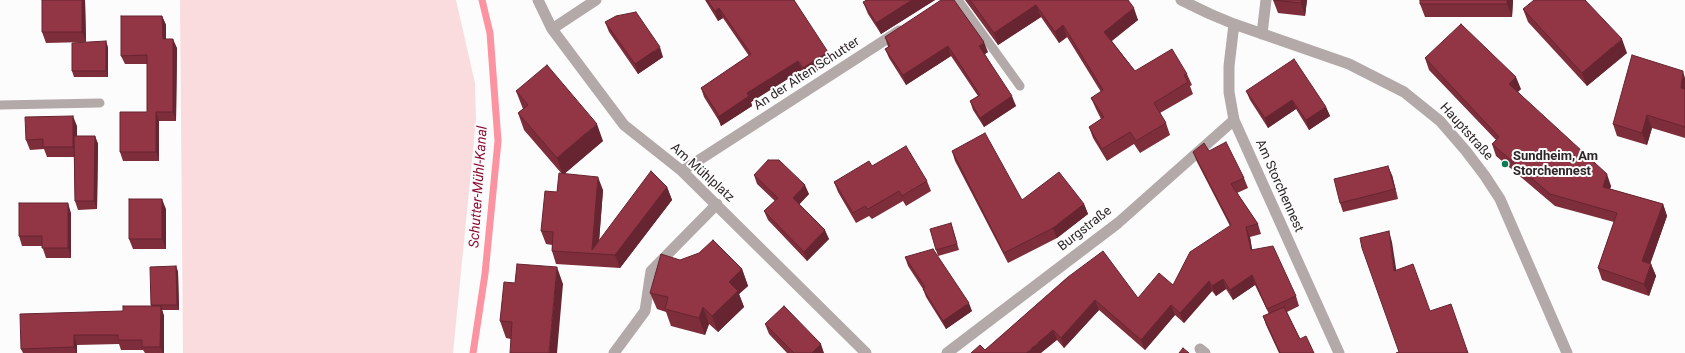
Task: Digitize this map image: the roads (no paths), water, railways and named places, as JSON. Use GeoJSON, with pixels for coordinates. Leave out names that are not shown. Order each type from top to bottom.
{"type":"FeatureCollection","features":[{"type":"Feature","properties":{"kind":"street","name":"Am Mühlplatz"},"geometry":{"type":"LineString","coordinates":[[538,0],[552,29],[624,125],[682,171],[866,353]]}},
{"type":"Feature","properties":{"kind":"street"},"geometry":{"type":"LineString","coordinates":[[552,29],[596,0]]}},
{"type":"Feature","properties":{"kind":"street","name":"Hauptstraße"},"geometry":{"type":"LineString","coordinates":[[1182,0],[1234,24],[1349,64],[1404,92],[1440,121],[1481,169],[1500,199],[1567,353]]}},
{"type":"Feature","properties":{"kind":"street"},"geometry":{"type":"LineString","coordinates":[[1262,34],[1266,0]]}},
{"type":"Feature","properties":{"kind":"street","name":"Am Storchennest"},"geometry":{"type":"LineString","coordinates":[[1234,24],[1229,66],[1229,92],[1234,120],[1339,353]]}},
{"type":"Feature","properties":{"kind":"street","name":"An der Alten Schutter"},"geometry":{"type":"LineString","coordinates":[[682,171],[907,26]]}},
{"type":"Feature","properties":{"kind":"street","name":"Burgstraße"},"geometry":{"type":"LineString","coordinates":[[947,353],[1118,222],[1234,120]]}},
{"type":"Feature","properties":{"kind":"street"},"geometry":{"type":"LineString","coordinates":[[614,353],[645,311],[651,271],[717,204]]}},
{"type":"Feature","properties":{"kind":"lane"},"geometry":{"type":"LineString","coordinates":[[958,0],[1020,86]]}},
{"type":"Feature","properties":{"kind":"lane"},"geometry":{"type":"LineString","coordinates":[[0,105],[100,103]]}},
{"type":"Feature","properties":{"kind":"waterway","name":"Schutter-Mühl-Kanal"},"geometry":{"type":"LineString","coordinates":[[473,353],[485,274],[498,141],[490,33],[482,0]]}},
{"type":"Feature","properties":{"kind":"place","name":"Sundheim, Am Storchennest"},"geometry":{"type":"Point","coordinates":[1505,164]}}]}
